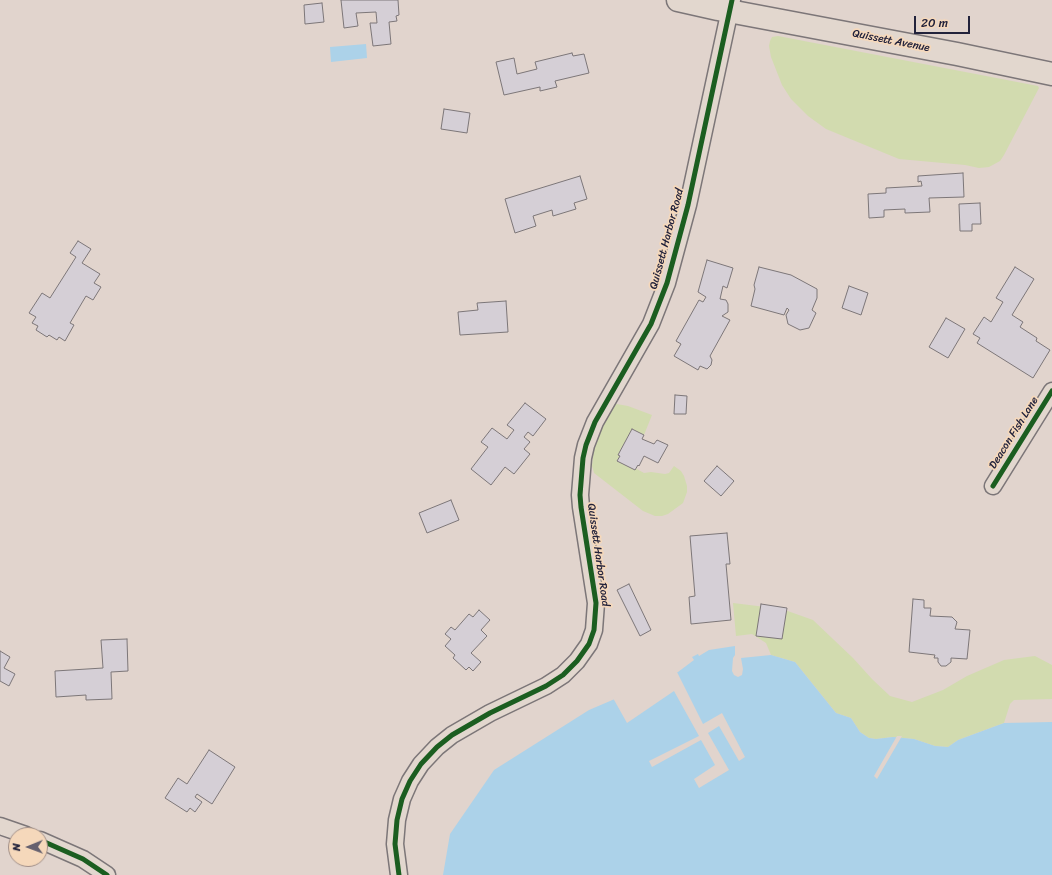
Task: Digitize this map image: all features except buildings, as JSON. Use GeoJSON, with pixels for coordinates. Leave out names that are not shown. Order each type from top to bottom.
{"type":"FeatureCollection","features":[{"type":"Feature","properties":{"kind":"main road","name":"Quissett Avenue"},"geometry":{"type":"LineString","coordinates":[[678,0],[731,6],[1052,74]]}},
{"type":"Feature","properties":{"kind":"street","name":"Quissett Harbor Road"},"geometry":{"type":"LineString","coordinates":[[399,875],[395,844],[396,820],[410,781],[421,764],[437,747],[452,735],[490,713],[546,686],[563,675],[577,661],[590,644],[594,630],[596,603],[581,507],[580,488],[583,458],[586,445],[595,422],[651,324],[667,282],[688,205],[731,6]]}},
{"type":"Feature","properties":{"kind":"street","name":"Deacon Fish Lane"},"geometry":{"type":"LineString","coordinates":[[993,486],[1052,391]]}},
{"type":"Feature","properties":{"kind":"street"},"geometry":{"type":"LineString","coordinates":[[48,844],[83,859],[107,875]]}},
{"type":"Feature","properties":{"kind":"green space"},"geometry":{"type":"Polygon","coordinates":[[[778,36],[1038,86],[1039,88],[1004,155],[1000,161],[989,167],[979,168],[965,165],[899,159],[826,129],[808,116],[791,99],[782,85],[771,57],[769,46],[770,41],[772,37],[778,36]]]}},
{"type":"Feature","properties":{"kind":"green space"},"geometry":{"type":"Polygon","coordinates":[[[611,403],[628,406],[652,415],[644,435],[632,429],[618,455],[620,456],[617,461],[634,470],[635,468],[644,473],[651,472],[665,474],[669,473],[674,466],[681,471],[684,476],[687,492],[683,503],[668,514],[655,516],[643,511],[594,473],[592,466],[594,449],[611,403]]]}},
{"type":"Feature","properties":{"kind":"green space"},"geometry":{"type":"Polygon","coordinates":[[[733,603],[782,609],[813,620],[890,696],[912,702],[943,690],[967,676],[1004,660],[1035,656],[1052,665],[1052,699],[1014,700],[1010,704],[1004,723],[958,740],[948,747],[935,746],[914,739],[893,737],[876,739],[869,738],[860,732],[851,718],[836,713],[795,662],[771,655],[766,643],[752,634],[736,636],[733,603]]]}},
{"type":"Feature","properties":{"kind":"water"},"geometry":{"type":"Polygon","coordinates":[[[366,44],[367,58],[331,62],[330,47],[366,44]]]}},
{"type":"Feature","properties":{"kind":"water"},"geometry":{"type":"Polygon","coordinates":[[[735,646],[732,671],[734,675],[738,677],[742,675],[743,669],[741,658],[771,655],[795,662],[836,713],[851,718],[860,732],[869,738],[876,739],[893,737],[914,739],[935,746],[948,747],[958,740],[1004,723],[1052,722],[1052,875],[443,875],[450,834],[494,770],[589,710],[678,672],[694,660],[692,657],[698,654],[699,656],[709,650],[735,646]]]}},
{"type":"Feature","properties":{"kind":"pier"},"geometry":{"type":"Polygon","coordinates":[[[676,670],[703,724],[722,713],[745,757],[739,761],[719,726],[708,733],[729,770],[699,788],[694,779],[715,765],[701,740],[652,767],[649,761],[699,736],[674,691],[627,723],[613,698],[676,670]]]}},
{"type":"Feature","properties":{"kind":"pier"},"geometry":{"type":"Polygon","coordinates":[[[897,736],[902,736],[877,779],[874,776],[897,736]]]}},
{"type":"Feature","properties":{"kind":"cycle path"},"geometry":{"type":"LineString","coordinates":[[399,875],[395,844],[397,820],[402,799],[410,781],[421,764],[437,747],[452,735],[490,713],[546,686],[563,675],[577,661],[589,644],[594,630],[596,603],[581,507],[580,495],[583,458],[586,445],[595,422],[651,324],[667,283],[688,205],[732,0]]}},
{"type":"Feature","properties":{"kind":"cycle path"},"geometry":{"type":"LineString","coordinates":[[993,486],[1052,391]]}},
{"type":"Feature","properties":{"kind":"cycle path"},"geometry":{"type":"LineString","coordinates":[[48,844],[83,859],[107,875]]}}]}
